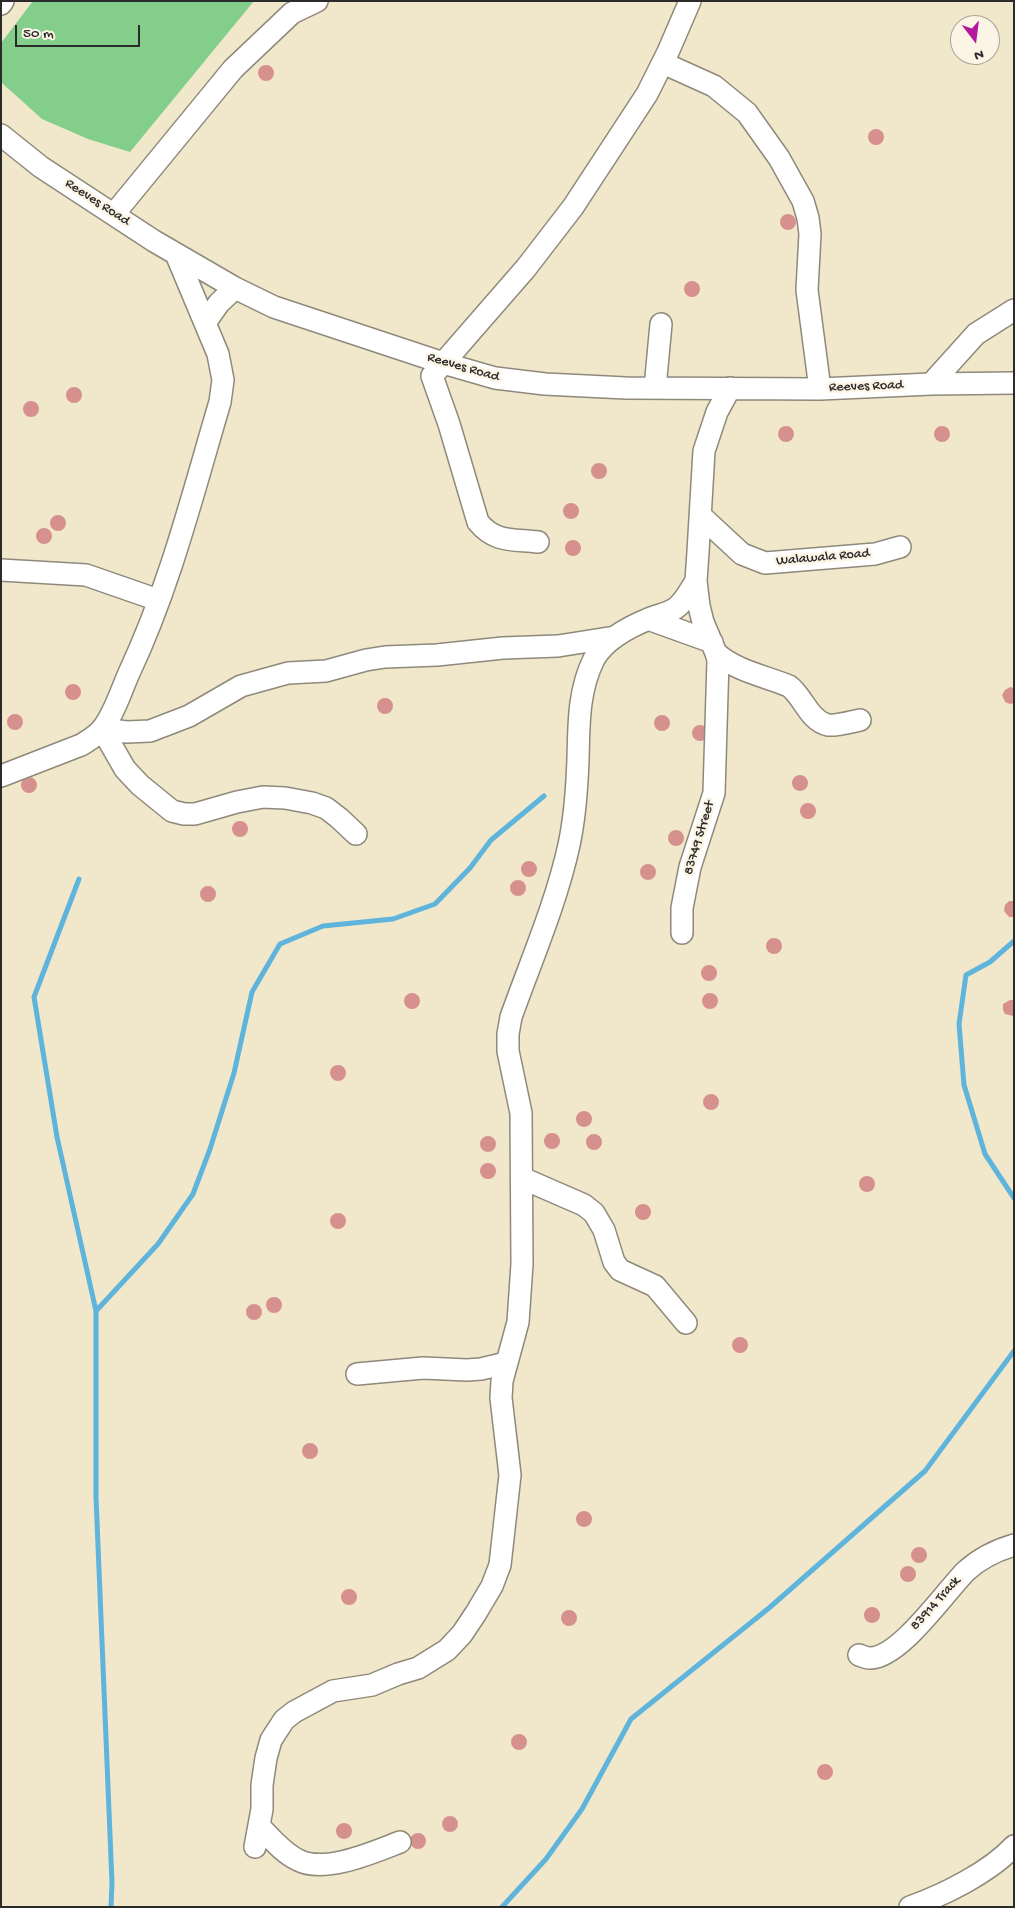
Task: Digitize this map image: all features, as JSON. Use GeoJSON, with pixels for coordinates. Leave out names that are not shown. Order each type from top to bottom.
{"type":"FeatureCollection","features":[{"type":"Feature","properties":{"kind":"street"},"geometry":{"type":"LineString","coordinates":[[114,214],[233,68],[292,13],[317,1]]}},
{"type":"Feature","properties":{"kind":"street"},"geometry":{"type":"LineString","coordinates":[[538,542],[499,538],[486,532],[478,522],[449,424],[438,370],[526,268],[574,207],[646,94],[663,63],[690,1]]}},
{"type":"Feature","properties":{"kind":"street"},"geometry":{"type":"LineString","coordinates":[[663,63],[714,86],[748,112],[779,158],[803,201],[810,234],[807,290],[820,389]]}},
{"type":"Feature","properties":{"kind":"street","name":"Reeves Road"},"geometry":{"type":"LineString","coordinates":[[1,134],[41,167],[176,254],[235,288],[274,307],[438,370],[545,384],[655,388],[820,389],[931,384],[1014,383]]}},
{"type":"Feature","properties":{"kind":"street"},"geometry":{"type":"LineString","coordinates":[[1,776],[82,744],[93,738],[102,729],[116,704],[141,648],[184,530],[220,402],[223,380],[218,354],[176,254]]}},
{"type":"Feature","properties":{"kind":"street"},"geometry":{"type":"LineString","coordinates":[[205,323],[219,303],[235,288]]}},
{"type":"Feature","properties":{"kind":"street"},"geometry":{"type":"LineString","coordinates":[[931,384],[976,334],[1014,310]]}},
{"type":"Feature","properties":{"kind":"street"},"geometry":{"type":"LineString","coordinates":[[655,388],[661,324]]}},
{"type":"Feature","properties":{"kind":"street","name":"83749 Street"},"geometry":{"type":"LineString","coordinates":[[682,933],[682,908],[690,868],[714,793],[718,668],[714,648],[700,613],[696,581],[704,451],[717,412],[730,388]]}},
{"type":"Feature","properties":{"kind":"street","name":"Walawala Road"},"geometry":{"type":"LineString","coordinates":[[701,516],[742,554],[765,563],[867,555],[900,548]]}},
{"type":"Feature","properties":{"kind":"street"},"geometry":{"type":"LineString","coordinates":[[1,570],[86,576],[158,600]]}},
{"type":"Feature","properties":{"kind":"street"},"geometry":{"type":"LineString","coordinates":[[400,1842],[347,1860],[311,1864],[299,1860],[258,1837],[262,1785],[270,1740],[284,1720],[301,1707],[333,1691],[372,1685],[418,1668],[447,1650],[462,1634],[492,1586],[500,1565],[510,1475],[501,1398],[502,1381],[518,1322],[521,1302],[521,1113],[511,1071],[508,1034],[511,1017],[553,902],[569,846],[576,804],[579,716],[582,692],[595,658],[604,645],[615,637],[648,619],[675,609],[684,600],[696,581]]}},
{"type":"Feature","properties":{"kind":"street"},"geometry":{"type":"LineString","coordinates":[[648,619],[714,648],[725,661],[789,686],[796,691],[817,720],[828,725],[860,720]]}},
{"type":"Feature","properties":{"kind":"street"},"geometry":{"type":"LineString","coordinates":[[102,729],[139,733],[150,731],[189,716],[241,686],[288,673],[326,671],[385,657],[558,646],[615,637]]}},
{"type":"Feature","properties":{"kind":"street"},"geometry":{"type":"LineString","coordinates":[[102,729],[125,769],[140,785],[172,811],[195,814],[263,796],[285,798],[312,803],[326,808],[356,834]]}},
{"type":"Feature","properties":{"kind":"street"},"geometry":{"type":"LineString","coordinates":[[522,1178],[584,1205],[594,1213],[604,1230],[614,1262],[620,1270],[655,1286],[686,1323]]}},
{"type":"Feature","properties":{"kind":"street"},"geometry":{"type":"LineString","coordinates":[[357,1374],[423,1368],[482,1369],[506,1363]]}},
{"type":"Feature","properties":{"kind":"street","name":"83914 Track"},"geometry":{"type":"LineString","coordinates":[[859,1655],[868,1659],[893,1648],[922,1622],[968,1570],[981,1560],[1014,1545]]}},
{"type":"Feature","properties":{"kind":"street"},"geometry":{"type":"LineString","coordinates":[[910,1907],[925,1902],[961,1884],[986,1869],[1014,1846]]}},
{"type":"Feature","properties":{"kind":"green space"},"geometry":{"type":"Polygon","coordinates":[[[33,1],[254,1],[130,152],[88,139],[42,119],[3,84],[1,80],[1,43],[33,1]]]}},
{"type":"Feature","properties":{"kind":"building"},"geometry":{"type":"Polygon","coordinates":[[[263,65],[269,65],[274,70],[272,79],[263,81],[258,76],[258,70],[263,65]]]}},
{"type":"Feature","properties":{"kind":"building"},"geometry":{"type":"Polygon","coordinates":[[[873,129],[879,129],[884,134],[882,143],[873,145],[868,140],[868,134],[873,129]]]}},
{"type":"Feature","properties":{"kind":"building"},"geometry":{"type":"Polygon","coordinates":[[[785,214],[791,214],[796,219],[794,228],[785,230],[780,225],[780,219],[785,214]]]}},
{"type":"Feature","properties":{"kind":"building"},"geometry":{"type":"Polygon","coordinates":[[[689,281],[695,281],[700,286],[698,295],[689,297],[684,292],[684,286],[689,281]]]}},
{"type":"Feature","properties":{"kind":"building"},"geometry":{"type":"Polygon","coordinates":[[[71,387],[77,387],[82,392],[80,401],[71,403],[66,398],[66,392],[71,387]]]}},
{"type":"Feature","properties":{"kind":"building"},"geometry":{"type":"Polygon","coordinates":[[[28,401],[34,401],[39,406],[37,415],[28,417],[23,412],[23,406],[28,401]]]}},
{"type":"Feature","properties":{"kind":"building"},"geometry":{"type":"Polygon","coordinates":[[[783,426],[789,426],[794,431],[792,440],[783,442],[778,437],[778,431],[783,426]]]}},
{"type":"Feature","properties":{"kind":"building"},"geometry":{"type":"Polygon","coordinates":[[[939,426],[945,426],[950,431],[948,440],[939,442],[934,437],[934,431],[939,426]]]}},
{"type":"Feature","properties":{"kind":"building"},"geometry":{"type":"Polygon","coordinates":[[[596,463],[602,463],[607,468],[605,477],[596,479],[591,474],[591,468],[596,463]]]}},
{"type":"Feature","properties":{"kind":"building"},"geometry":{"type":"Polygon","coordinates":[[[568,503],[574,503],[579,508],[577,517],[568,519],[563,514],[563,508],[568,503]]]}},
{"type":"Feature","properties":{"kind":"building"},"geometry":{"type":"Polygon","coordinates":[[[55,515],[61,515],[66,520],[64,529],[55,531],[50,526],[50,520],[55,515]]]}},
{"type":"Feature","properties":{"kind":"building"},"geometry":{"type":"Polygon","coordinates":[[[41,528],[47,528],[52,533],[50,542],[41,544],[36,539],[36,533],[41,528]]]}},
{"type":"Feature","properties":{"kind":"building"},"geometry":{"type":"Polygon","coordinates":[[[570,540],[576,540],[581,545],[579,554],[570,556],[565,551],[565,545],[570,540]]]}},
{"type":"Feature","properties":{"kind":"building"},"geometry":{"type":"Polygon","coordinates":[[[70,684],[76,684],[81,689],[79,698],[70,700],[65,695],[65,689],[70,684]]]}},
{"type":"Feature","properties":{"kind":"building"},"geometry":{"type":"Polygon","coordinates":[[[1010,687],[1014,688],[1014,703],[1010,704],[1005,702],[1002,695],[1010,687]]]}},
{"type":"Feature","properties":{"kind":"building"},"geometry":{"type":"Polygon","coordinates":[[[382,698],[388,698],[393,703],[391,712],[382,714],[377,709],[377,703],[382,698]]]}},
{"type":"Feature","properties":{"kind":"building"},"geometry":{"type":"Polygon","coordinates":[[[12,714],[18,714],[23,719],[21,728],[12,730],[7,725],[7,719],[12,714]]]}},
{"type":"Feature","properties":{"kind":"building"},"geometry":{"type":"Polygon","coordinates":[[[659,715],[665,715],[670,720],[668,729],[659,731],[654,726],[654,720],[659,715]]]}},
{"type":"Feature","properties":{"kind":"building"},"geometry":{"type":"Polygon","coordinates":[[[700,725],[706,727],[708,733],[706,739],[700,741],[694,739],[692,733],[694,727],[700,725]]]}},
{"type":"Feature","properties":{"kind":"building"},"geometry":{"type":"Polygon","coordinates":[[[797,775],[803,775],[808,780],[806,789],[797,791],[792,786],[792,780],[797,775]]]}},
{"type":"Feature","properties":{"kind":"building"},"geometry":{"type":"Polygon","coordinates":[[[26,777],[32,777],[37,782],[35,791],[26,793],[21,788],[21,782],[26,777]]]}},
{"type":"Feature","properties":{"kind":"building"},"geometry":{"type":"Polygon","coordinates":[[[805,803],[811,803],[816,808],[814,817],[805,819],[800,814],[800,808],[805,803]]]}},
{"type":"Feature","properties":{"kind":"building"},"geometry":{"type":"Polygon","coordinates":[[[237,821],[243,821],[248,826],[246,835],[237,837],[232,832],[232,826],[237,821]]]}},
{"type":"Feature","properties":{"kind":"building"},"geometry":{"type":"Polygon","coordinates":[[[673,830],[679,830],[684,835],[682,844],[673,846],[668,841],[668,835],[673,830]]]}},
{"type":"Feature","properties":{"kind":"building"},"geometry":{"type":"Polygon","coordinates":[[[526,861],[532,861],[537,866],[535,875],[526,877],[521,872],[521,866],[526,861]]]}},
{"type":"Feature","properties":{"kind":"building"},"geometry":{"type":"Polygon","coordinates":[[[645,864],[651,864],[656,869],[654,878],[645,880],[640,875],[640,869],[645,864]]]}},
{"type":"Feature","properties":{"kind":"building"},"geometry":{"type":"Polygon","coordinates":[[[515,880],[521,880],[526,885],[524,894],[515,896],[510,891],[510,885],[515,880]]]}},
{"type":"Feature","properties":{"kind":"building"},"geometry":{"type":"Polygon","coordinates":[[[205,886],[211,886],[216,891],[214,900],[205,902],[200,897],[200,891],[205,886]]]}},
{"type":"Feature","properties":{"kind":"building"},"geometry":{"type":"Polygon","coordinates":[[[1009,901],[1014,901],[1014,917],[1009,917],[1004,911],[1005,905],[1009,901]]]}},
{"type":"Feature","properties":{"kind":"building"},"geometry":{"type":"Polygon","coordinates":[[[771,938],[777,938],[782,943],[780,952],[771,954],[766,949],[766,943],[771,938]]]}},
{"type":"Feature","properties":{"kind":"building"},"geometry":{"type":"Polygon","coordinates":[[[706,965],[712,965],[717,970],[715,979],[706,981],[701,976],[701,970],[706,965]]]}},
{"type":"Feature","properties":{"kind":"building"},"geometry":{"type":"Polygon","coordinates":[[[409,993],[415,993],[420,998],[418,1007],[409,1009],[404,1004],[404,998],[409,993]]]}},
{"type":"Feature","properties":{"kind":"building"},"geometry":{"type":"Polygon","coordinates":[[[707,993],[713,993],[718,998],[716,1007],[707,1009],[702,1004],[702,998],[707,993]]]}},
{"type":"Feature","properties":{"kind":"building"},"geometry":{"type":"Polygon","coordinates":[[[1014,1000],[1013,1016],[1005,1014],[1003,1010],[1003,1004],[1014,1000]]]}},
{"type":"Feature","properties":{"kind":"building"},"geometry":{"type":"Polygon","coordinates":[[[335,1065],[341,1065],[346,1070],[344,1079],[335,1081],[330,1076],[330,1070],[335,1065]]]}},
{"type":"Feature","properties":{"kind":"building"},"geometry":{"type":"Polygon","coordinates":[[[708,1094],[714,1094],[719,1099],[717,1108],[708,1110],[703,1105],[703,1099],[708,1094]]]}},
{"type":"Feature","properties":{"kind":"building"},"geometry":{"type":"Polygon","coordinates":[[[581,1111],[587,1111],[592,1116],[590,1125],[581,1127],[576,1122],[576,1116],[581,1111]]]}},
{"type":"Feature","properties":{"kind":"building"},"geometry":{"type":"Polygon","coordinates":[[[549,1133],[555,1133],[560,1138],[558,1147],[549,1149],[544,1144],[544,1138],[549,1133]]]}},
{"type":"Feature","properties":{"kind":"building"},"geometry":{"type":"Polygon","coordinates":[[[591,1134],[597,1134],[602,1139],[600,1148],[591,1150],[586,1145],[586,1139],[591,1134]]]}},
{"type":"Feature","properties":{"kind":"building"},"geometry":{"type":"Polygon","coordinates":[[[485,1136],[491,1136],[496,1141],[494,1150],[485,1152],[480,1147],[480,1141],[485,1136]]]}},
{"type":"Feature","properties":{"kind":"building"},"geometry":{"type":"Polygon","coordinates":[[[485,1163],[491,1163],[496,1168],[494,1177],[485,1179],[480,1174],[480,1168],[485,1163]]]}},
{"type":"Feature","properties":{"kind":"building"},"geometry":{"type":"Polygon","coordinates":[[[864,1176],[870,1176],[875,1181],[873,1190],[864,1192],[859,1187],[859,1181],[864,1176]]]}},
{"type":"Feature","properties":{"kind":"building"},"geometry":{"type":"Polygon","coordinates":[[[640,1204],[646,1204],[651,1209],[649,1218],[640,1220],[635,1215],[635,1209],[640,1204]]]}},
{"type":"Feature","properties":{"kind":"building"},"geometry":{"type":"Polygon","coordinates":[[[335,1213],[341,1213],[346,1218],[344,1227],[335,1229],[330,1224],[330,1218],[335,1213]]]}},
{"type":"Feature","properties":{"kind":"building"},"geometry":{"type":"Polygon","coordinates":[[[271,1297],[277,1297],[282,1302],[280,1311],[271,1313],[266,1308],[266,1302],[271,1297]]]}},
{"type":"Feature","properties":{"kind":"building"},"geometry":{"type":"Polygon","coordinates":[[[251,1304],[257,1304],[262,1309],[260,1318],[251,1320],[246,1315],[246,1309],[251,1304]]]}},
{"type":"Feature","properties":{"kind":"building"},"geometry":{"type":"Polygon","coordinates":[[[737,1337],[743,1337],[748,1342],[746,1351],[737,1353],[732,1348],[732,1342],[737,1337]]]}},
{"type":"Feature","properties":{"kind":"building"},"geometry":{"type":"Polygon","coordinates":[[[307,1443],[313,1443],[318,1448],[316,1457],[307,1459],[302,1454],[302,1448],[307,1443]]]}},
{"type":"Feature","properties":{"kind":"building"},"geometry":{"type":"Polygon","coordinates":[[[581,1511],[587,1511],[592,1516],[590,1525],[581,1527],[576,1522],[576,1516],[581,1511]]]}},
{"type":"Feature","properties":{"kind":"building"},"geometry":{"type":"Polygon","coordinates":[[[916,1547],[922,1547],[927,1552],[925,1561],[916,1563],[911,1558],[911,1552],[916,1547]]]}},
{"type":"Feature","properties":{"kind":"building"},"geometry":{"type":"Polygon","coordinates":[[[905,1566],[911,1566],[916,1571],[914,1580],[905,1582],[900,1577],[900,1571],[905,1566]]]}},
{"type":"Feature","properties":{"kind":"building"},"geometry":{"type":"Polygon","coordinates":[[[346,1589],[352,1589],[357,1594],[355,1603],[346,1605],[341,1600],[341,1594],[346,1589]]]}},
{"type":"Feature","properties":{"kind":"building"},"geometry":{"type":"Polygon","coordinates":[[[869,1607],[875,1607],[880,1612],[878,1621],[869,1623],[864,1618],[864,1612],[869,1607]]]}},
{"type":"Feature","properties":{"kind":"building"},"geometry":{"type":"Polygon","coordinates":[[[566,1610],[572,1610],[577,1615],[575,1624],[566,1626],[561,1621],[561,1615],[566,1610]]]}},
{"type":"Feature","properties":{"kind":"building"},"geometry":{"type":"Polygon","coordinates":[[[516,1734],[522,1734],[527,1739],[525,1748],[516,1750],[511,1745],[511,1739],[516,1734]]]}},
{"type":"Feature","properties":{"kind":"building"},"geometry":{"type":"Polygon","coordinates":[[[822,1764],[828,1764],[833,1769],[831,1778],[822,1780],[817,1775],[817,1769],[822,1764]]]}},
{"type":"Feature","properties":{"kind":"building"},"geometry":{"type":"Polygon","coordinates":[[[447,1816],[453,1816],[458,1821],[456,1830],[447,1832],[442,1827],[442,1821],[447,1816]]]}},
{"type":"Feature","properties":{"kind":"building"},"geometry":{"type":"Polygon","coordinates":[[[341,1823],[347,1823],[352,1828],[350,1837],[341,1839],[336,1834],[336,1828],[341,1823]]]}},
{"type":"Feature","properties":{"kind":"building"},"geometry":{"type":"Polygon","coordinates":[[[415,1833],[421,1833],[426,1838],[424,1847],[415,1849],[410,1844],[410,1838],[415,1833]]]}},
{"type":"Feature","properties":{"kind":"waterway"},"geometry":{"type":"LineString","coordinates":[[96,1311],[158,1244],[193,1194],[210,1149],[234,1073],[252,992],[280,944],[323,926],[393,919],[435,904],[470,868],[491,840],[544,796]]}},
{"type":"Feature","properties":{"kind":"waterway"},"geometry":{"type":"LineString","coordinates":[[79,879],[34,997],[57,1137],[96,1311],[96,1497],[112,1883],[111,1907]]}},
{"type":"Feature","properties":{"kind":"waterway"},"geometry":{"type":"LineString","coordinates":[[1014,941],[990,962],[966,975],[959,1024],[964,1085],[985,1154],[1014,1198]]}},
{"type":"Feature","properties":{"kind":"waterway"},"geometry":{"type":"LineString","coordinates":[[502,1907],[546,1859],[582,1809],[631,1719],[769,1608],[925,1471],[1014,1351]]}}]}
